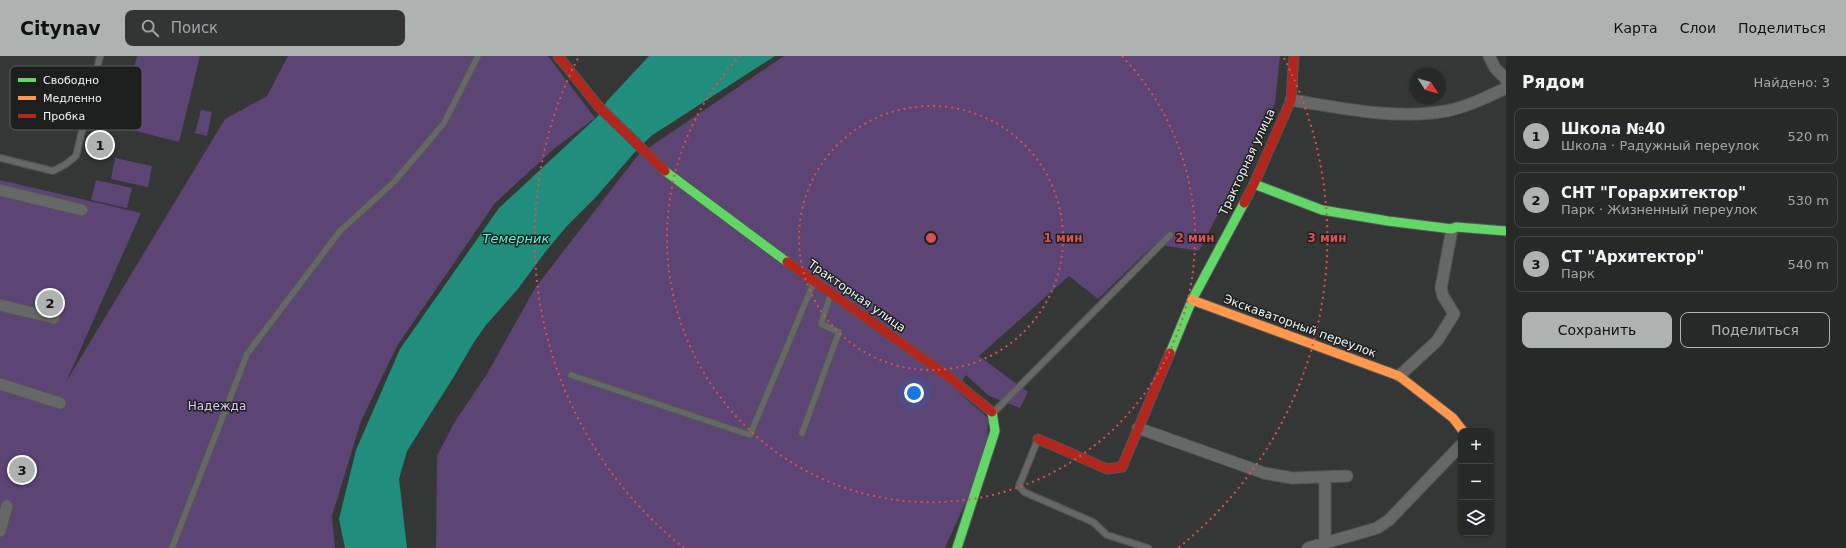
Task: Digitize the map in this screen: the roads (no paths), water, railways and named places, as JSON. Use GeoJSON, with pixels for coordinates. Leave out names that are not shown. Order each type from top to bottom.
{"type":"FeatureCollection","features":[{"type":"Feature","properties":{"kind":"street","name":"Тракторная улица"},"geometry":{"type":"LineString","coordinates":[[558,56],[600,109],[641,150],[681,184],[814,282],[949,377],[993,413]]}},
{"type":"Feature","properties":{"kind":"street","name":"Тракторная улица"},"geometry":{"type":"LineString","coordinates":[[1038,439],[1107,469],[1122,468],[1192,300],[1254,184],[1291,100],[1294,56]]}},
{"type":"Feature","properties":{"kind":"street"},"geometry":{"type":"LineString","coordinates":[[1489,56],[1495,68],[1506,79]]}},
{"type":"Feature","properties":{"kind":"street"},"geometry":{"type":"LineString","coordinates":[[1291,100],[1366,112],[1406,114],[1446,111],[1483,99],[1506,88]]}},
{"type":"Feature","properties":{"kind":"street"},"geometry":{"type":"LineString","coordinates":[[1254,184],[1322,210],[1388,221],[1452,228],[1456,227],[1506,231]]}},
{"type":"Feature","properties":{"kind":"street"},"geometry":{"type":"LineString","coordinates":[[0,190],[82,210]]}},
{"type":"Feature","properties":{"kind":"street"},"geometry":{"type":"LineString","coordinates":[[1399,376],[1437,341],[1454,314],[1443,296],[1441,288],[1452,228]]}},
{"type":"Feature","properties":{"kind":"street","name":"Экскаваторный переулок"},"geometry":{"type":"LineString","coordinates":[[1192,300],[1399,376],[1453,418],[1460,428]]}},
{"type":"Feature","properties":{"kind":"street"},"geometry":{"type":"LineString","coordinates":[[0,305],[54,318]]}},
{"type":"Feature","properties":{"kind":"street"},"geometry":{"type":"LineString","coordinates":[[0,384],[60,403]]}},
{"type":"Feature","properties":{"kind":"street"},"geometry":{"type":"LineString","coordinates":[[957,548],[995,431],[993,413]]}},
{"type":"Feature","properties":{"kind":"street"},"geometry":{"type":"LineString","coordinates":[[1138,428],[1264,473],[1292,478],[1347,476]]}},
{"type":"Feature","properties":{"kind":"street"},"geometry":{"type":"LineString","coordinates":[[1308,548],[1377,528],[1383,524],[1458,448]]}},
{"type":"Feature","properties":{"kind":"street"},"geometry":{"type":"LineString","coordinates":[[1325,477],[1325,543]]}},
{"type":"Feature","properties":{"kind":"street"},"geometry":{"type":"LineString","coordinates":[[0,531],[8,506]]}},
{"type":"Feature","properties":{"kind":"lane"},"geometry":{"type":"LineString","coordinates":[[98,66],[100,56]]}},
{"type":"Feature","properties":{"kind":"lane"},"geometry":{"type":"LineString","coordinates":[[172,548],[247,354],[340,231],[394,182],[444,123],[478,56]]}},
{"type":"Feature","properties":{"kind":"lane"},"geometry":{"type":"LineString","coordinates":[[0,158],[53,171],[66,164],[76,156],[82,130]]}},
{"type":"Feature","properties":{"kind":"lane"},"geometry":{"type":"LineString","coordinates":[[993,413],[1170,234]]}},
{"type":"Feature","properties":{"kind":"lane"},"geometry":{"type":"LineString","coordinates":[[572,375],[750,435],[814,282]]}},
{"type":"Feature","properties":{"kind":"lane"},"geometry":{"type":"LineString","coordinates":[[802,433],[839,332],[821,324],[831,294]]}},
{"type":"Feature","properties":{"kind":"lane"},"geometry":{"type":"LineString","coordinates":[[1038,439],[1019,486],[1024,492],[1093,522],[1107,535],[1148,548]]}},
{"type":"Feature","properties":{"kind":"water","name":"Темерник"},"geometry":{"type":"Polygon","coordinates":[[[649,56],[775,56],[651,136],[634,153],[596,197],[567,226],[517,290],[486,325],[407,451],[399,479],[407,548],[345,548],[339,519],[356,450],[400,349],[499,208],[598,116],[607,101],[649,56]]]}},
{"type":"Feature","properties":{"kind":"place","name":"Школа №40"},"geometry":{"type":"Point","coordinates":[100,145]}},
{"type":"Feature","properties":{"kind":"place","name":"СНТ \"Горархитектор\""},"geometry":{"type":"Point","coordinates":[50,303]}},
{"type":"Feature","properties":{"kind":"place","name":"СТ \"Архитектор\""},"geometry":{"type":"Point","coordinates":[22,470]}},
{"type":"Feature","properties":{"kind":"park label","name":"Надежда"},"geometry":{"type":"Point","coordinates":[217,406]}}]}
